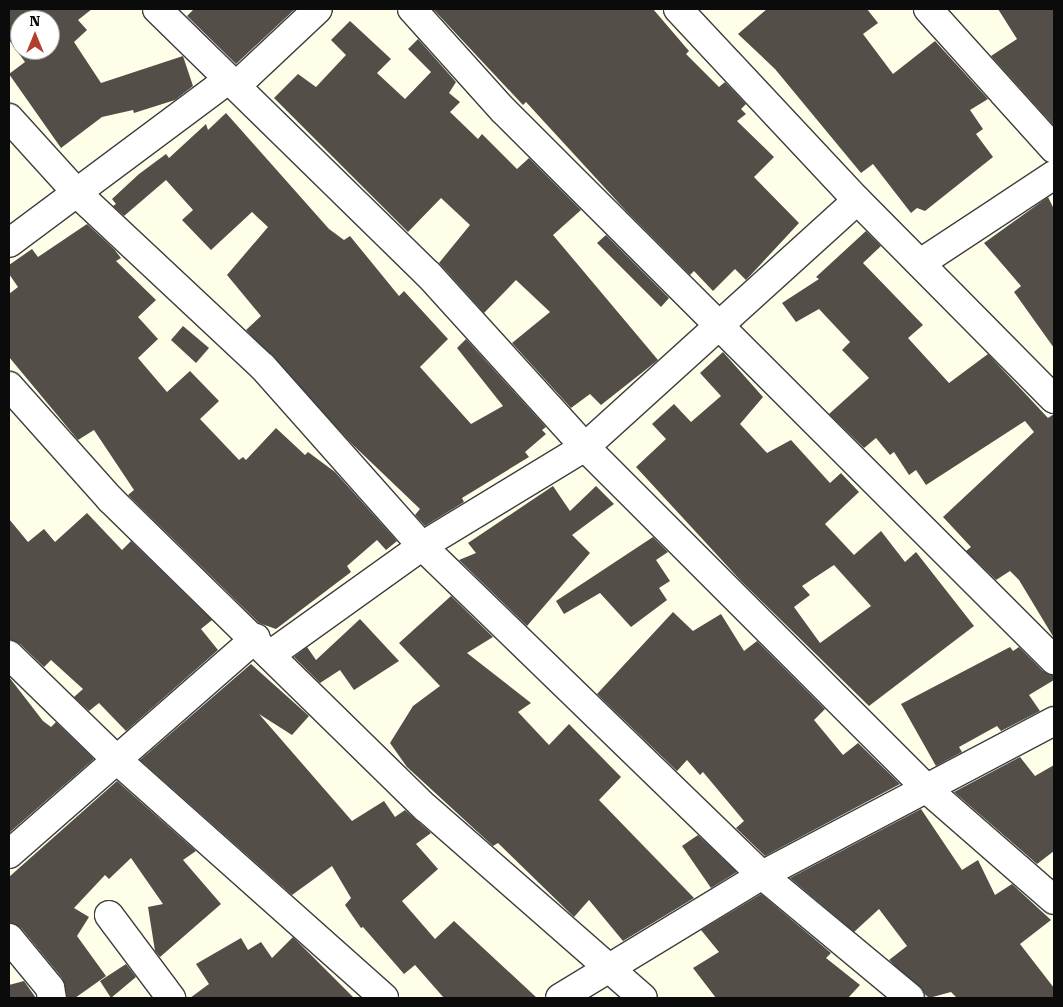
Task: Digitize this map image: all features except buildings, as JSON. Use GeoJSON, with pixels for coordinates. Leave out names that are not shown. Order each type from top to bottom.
{"type":"FeatureCollection","features":[{"type":"Feature","properties":{"kind":"street"},"geometry":{"type":"LineString","coordinates":[[158,9],[429,275],[585,447],[928,790],[1054,900]]}},
{"type":"Feature","properties":{"kind":"street"},"geometry":{"type":"LineString","coordinates":[[9,243],[233,82],[318,9]]}},
{"type":"Feature","properties":{"kind":"street"},"geometry":{"type":"LineString","coordinates":[[412,9],[503,110],[1054,660]]}},
{"type":"Feature","properties":{"kind":"street"},"geometry":{"type":"LineString","coordinates":[[678,9],[857,200],[922,262],[1054,399]]}},
{"type":"Feature","properties":{"kind":"street"},"geometry":{"type":"LineString","coordinates":[[928,9],[1054,149]]}},
{"type":"Feature","properties":{"kind":"street"},"geometry":{"type":"LineString","coordinates":[[9,118],[78,194],[263,367],[422,546],[762,875],[910,998]]}},
{"type":"Feature","properties":{"kind":"street"},"geometry":{"type":"LineString","coordinates":[[922,262],[1054,176]]}},
{"type":"Feature","properties":{"kind":"street"},"geometry":{"type":"LineString","coordinates":[[9,854],[116,759],[263,646],[585,447],[857,200]]}},
{"type":"Feature","properties":{"kind":"street"},"geometry":{"type":"LineString","coordinates":[[9,386],[110,500],[263,646],[426,808],[643,998]]}},
{"type":"Feature","properties":{"kind":"street"},"geometry":{"type":"LineString","coordinates":[[9,655],[116,759],[384,998]]}},
{"type":"Feature","properties":{"kind":"street"},"geometry":{"type":"LineString","coordinates":[[560,998],[611,970],[762,875],[928,790],[1054,721]]}},
{"type":"Feature","properties":{"kind":"street"},"geometry":{"type":"LineString","coordinates":[[109,915],[171,998]]}},
{"type":"Feature","properties":{"kind":"street"},"geometry":{"type":"LineString","coordinates":[[9,938],[50,988],[52,998]]}}]}
